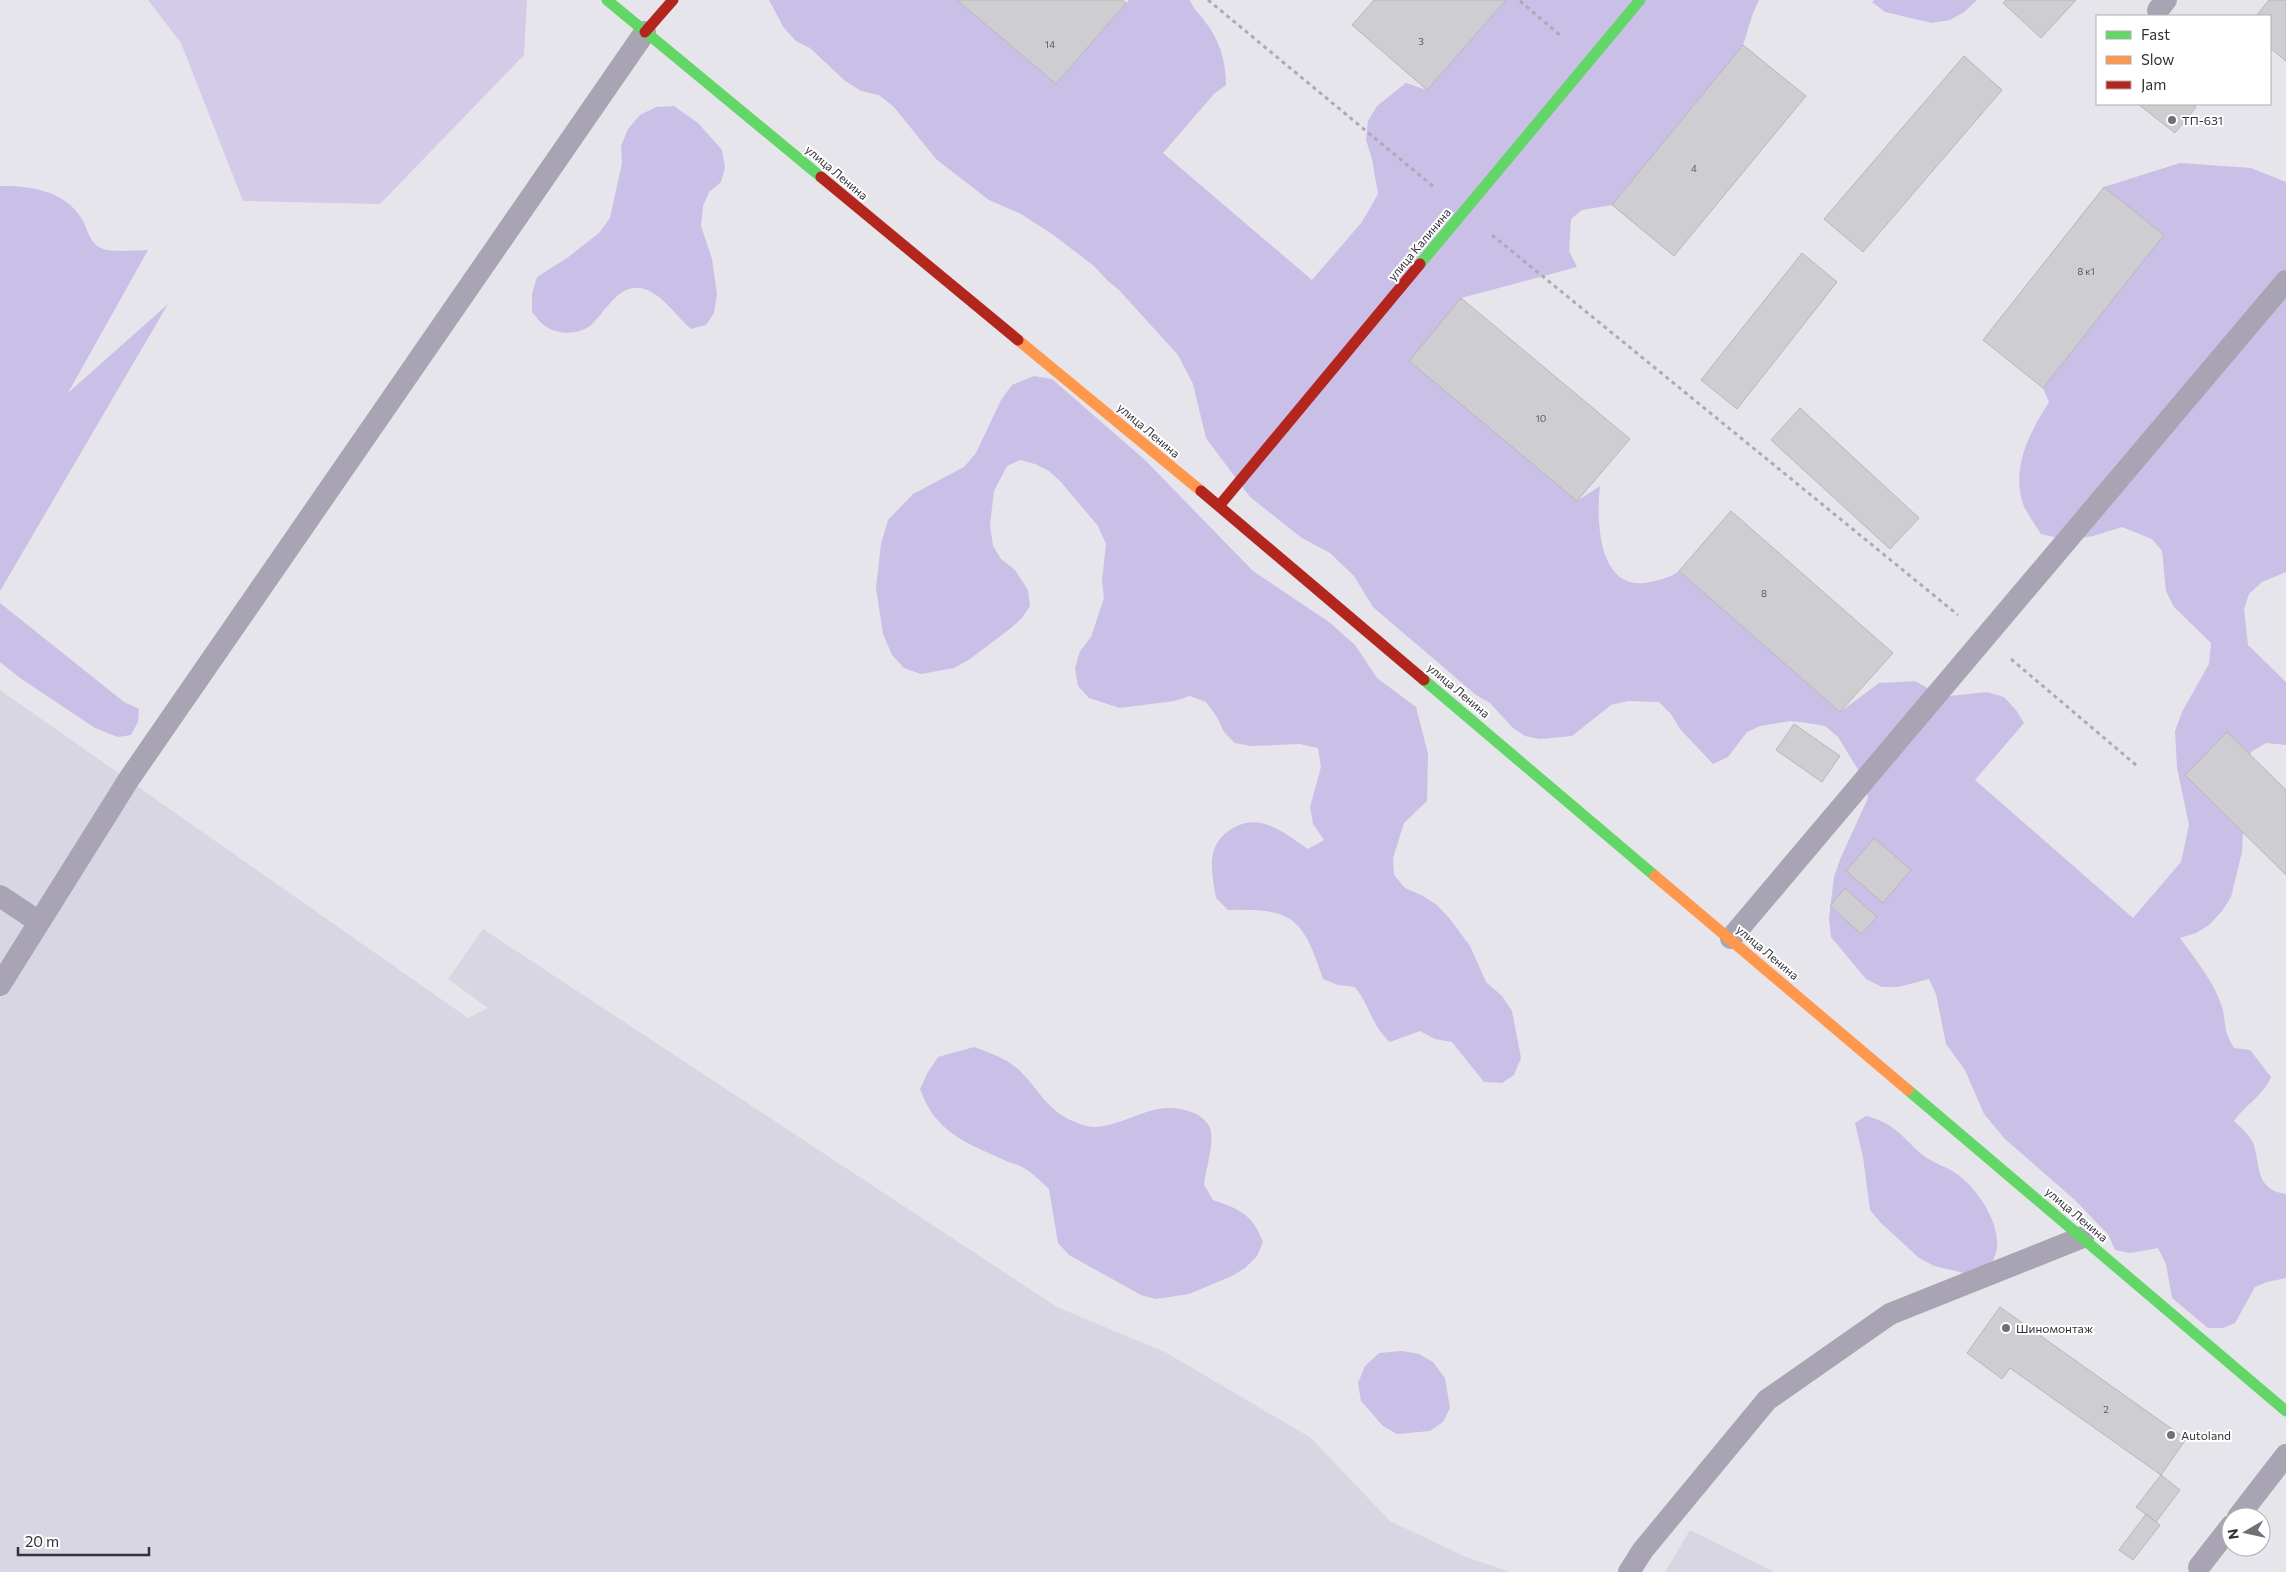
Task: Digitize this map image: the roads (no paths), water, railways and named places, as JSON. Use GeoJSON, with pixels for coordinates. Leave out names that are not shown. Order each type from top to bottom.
{"type":"FeatureCollection","features":[{"type":"Feature","properties":{"kind":"street","name":"улица Ленина"},"geometry":{"type":"LineString","coordinates":[[607,0],[1219,506],[1731,938],[2286,1411]]}},
{"type":"Feature","properties":{"kind":"street"},"geometry":{"type":"LineString","coordinates":[[646,32],[673,0]]}},
{"type":"Feature","properties":{"kind":"street","name":"улица Калинина"},"geometry":{"type":"LineString","coordinates":[[1219,506],[1640,0]]}},
{"type":"Feature","properties":{"kind":"lane"},"geometry":{"type":"LineString","coordinates":[[0,985],[129,779],[646,32]]}},
{"type":"Feature","properties":{"kind":"lane"},"geometry":{"type":"LineString","coordinates":[[1731,938],[2286,281]]}},
{"type":"Feature","properties":{"kind":"lane"},"geometry":{"type":"LineString","coordinates":[[0,896],[39,922]]}},
{"type":"Feature","properties":{"kind":"lane"},"geometry":{"type":"LineString","coordinates":[[1629,1572],[1643,1550],[1767,1400],[1890,1314],[2082,1237]]}},
{"type":"Feature","properties":{"kind":"lane"},"geometry":{"type":"LineString","coordinates":[[2246,1507],[2286,1455]]}},
{"type":"Feature","properties":{"kind":"lane"},"geometry":{"type":"LineString","coordinates":[[2199,1567],[2221,1539]]}},
{"type":"Feature","properties":{"kind":"place","name":"ТП-631"},"geometry":{"type":"Point","coordinates":[2172,120]}},
{"type":"Feature","properties":{"kind":"place","name":"Шиномонтаж"},"geometry":{"type":"Point","coordinates":[2006,1328]}},
{"type":"Feature","properties":{"kind":"place","name":"Autoland"},"geometry":{"type":"Point","coordinates":[2171,1435]}}]}
